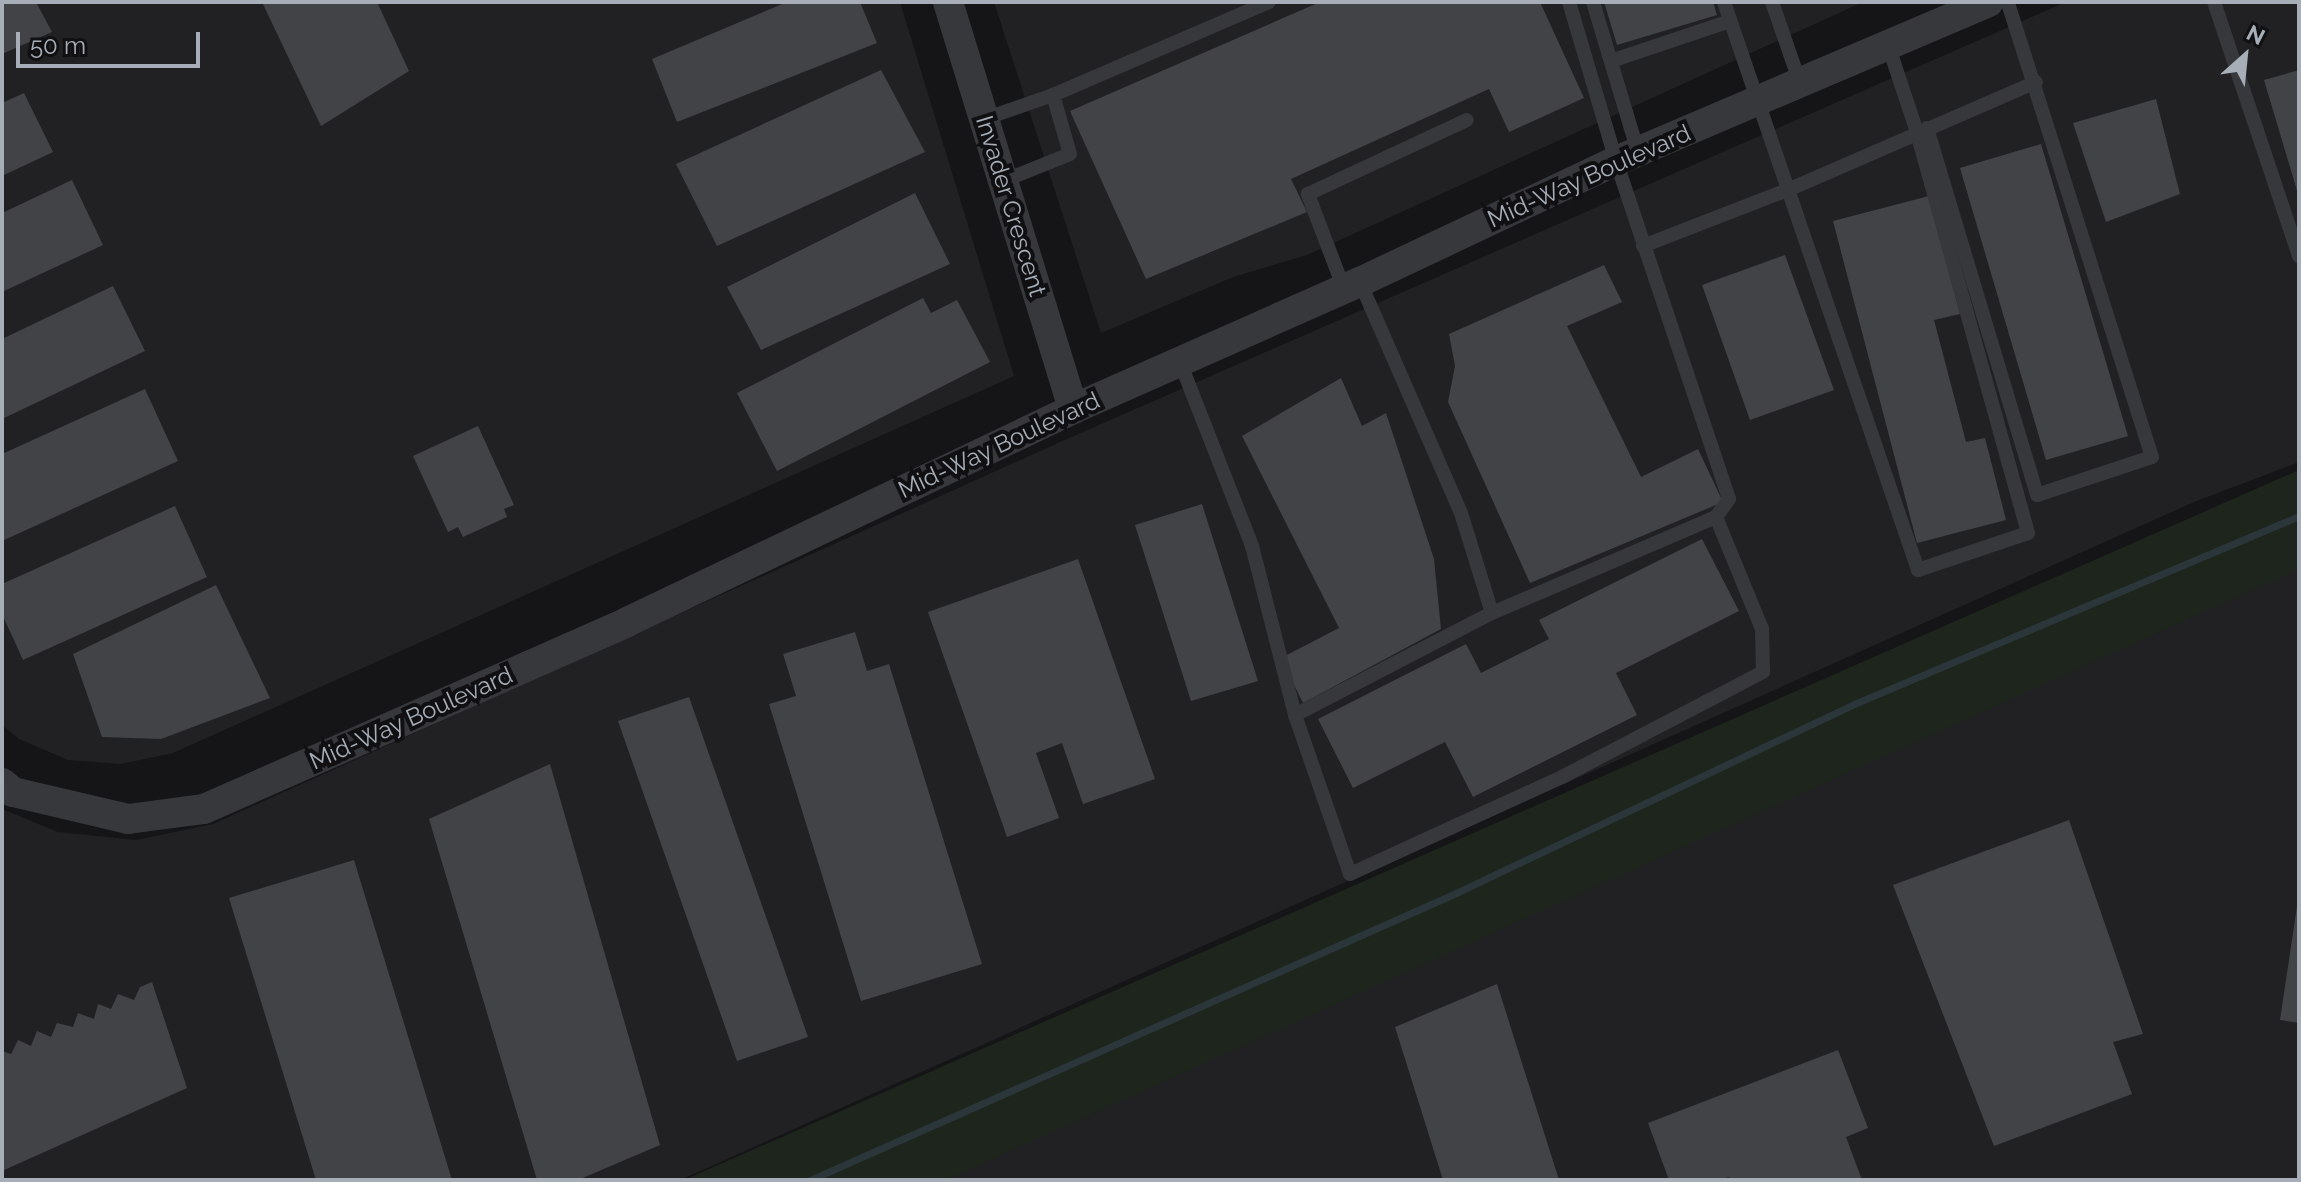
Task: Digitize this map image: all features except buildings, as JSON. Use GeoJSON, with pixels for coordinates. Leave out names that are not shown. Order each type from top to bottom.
{"type":"FeatureCollection","features":[{"type":"Feature","properties":{"kind":"street","name":"Invader Crescent"},"geometry":{"type":"LineString","coordinates":[[948,2],[1073,409]]}},
{"type":"Feature","properties":{"kind":"street","name":"Mid-Way Boulevard"},"geometry":{"type":"LineString","coordinates":[[2,783],[13,792],[128,819],[204,809],[627,622],[1073,409],[1352,286],[1627,157],[1988,2]]}},
{"type":"Feature","properties":{"kind":"lane"},"geometry":{"type":"LineString","coordinates":[[984,119],[1053,95],[1269,2]]}},
{"type":"Feature","properties":{"kind":"lane"},"geometry":{"type":"LineString","coordinates":[[1569,2],[1627,157]]}},
{"type":"Feature","properties":{"kind":"lane"},"geometry":{"type":"LineString","coordinates":[[1295,715],[1492,613],[1716,517],[1729,499],[1643,246],[1611,61],[1593,2]]}},
{"type":"Feature","properties":{"kind":"lane"},"geometry":{"type":"LineString","coordinates":[[1724,2],[1918,570],[2028,533],[1922,130]]}},
{"type":"Feature","properties":{"kind":"lane"},"geometry":{"type":"LineString","coordinates":[[1772,2],[1800,83]]}},
{"type":"Feature","properties":{"kind":"lane"},"geometry":{"type":"LineString","coordinates":[[1888,45],[1922,130],[2037,495],[2152,457],[2036,82],[2008,2]]}},
{"type":"Feature","properties":{"kind":"lane"},"geometry":{"type":"LineString","coordinates":[[2214,2],[2299,256]]}},
{"type":"Feature","properties":{"kind":"lane"},"geometry":{"type":"LineString","coordinates":[[1611,61],[1730,21]]}},
{"type":"Feature","properties":{"kind":"lane"},"geometry":{"type":"LineString","coordinates":[[1643,246],[1790,189],[2036,82]]}},
{"type":"Feature","properties":{"kind":"lane"},"geometry":{"type":"LineString","coordinates":[[1003,181],[1070,154],[1053,95]]}},
{"type":"Feature","properties":{"kind":"lane"},"geometry":{"type":"LineString","coordinates":[[1467,120],[1308,194],[1461,513],[1492,613]]}},
{"type":"Feature","properties":{"kind":"lane"},"geometry":{"type":"LineString","coordinates":[[1180,362],[1252,546],[1295,715],[1350,874],[1562,777],[1763,672],[1762,629],[1716,517]]}},
{"type":"Feature","properties":{"kind":"shaded area"},"geometry":{"type":"Polygon","coordinates":[[[2,2],[900,2],[1014,376],[173,753],[121,764],[68,760],[19,739],[2,725],[2,2]]]}},
{"type":"Feature","properties":{"kind":"shaded area"},"geometry":{"type":"Polygon","coordinates":[[[994,2],[1863,2],[1307,255],[1233,277],[1101,333],[994,2]]]}},
{"type":"Feature","properties":{"kind":"shaded area"},"geometry":{"type":"Polygon","coordinates":[[[2066,2],[2299,2],[2299,462],[2194,502],[680,1180],[2,1180],[2,809],[58,832],[136,840],[213,824],[1067,439],[2066,2]]]}},
{"type":"Feature","properties":{"kind":"shaded area"},"geometry":{"type":"Polygon","coordinates":[[[2299,470],[2299,569],[946,1180],[684,1180],[2299,470]]]}},
{"type":"Feature","properties":{"kind":"shaded area"},"geometry":{"type":"Polygon","coordinates":[[[2299,564],[2299,1180],[931,1180],[2299,564]]]}},
{"type":"Feature","properties":{"kind":"waterway"},"geometry":{"type":"LineString","coordinates":[[810,1180],[1456,893],[1854,704],[2299,516]]}}]}
